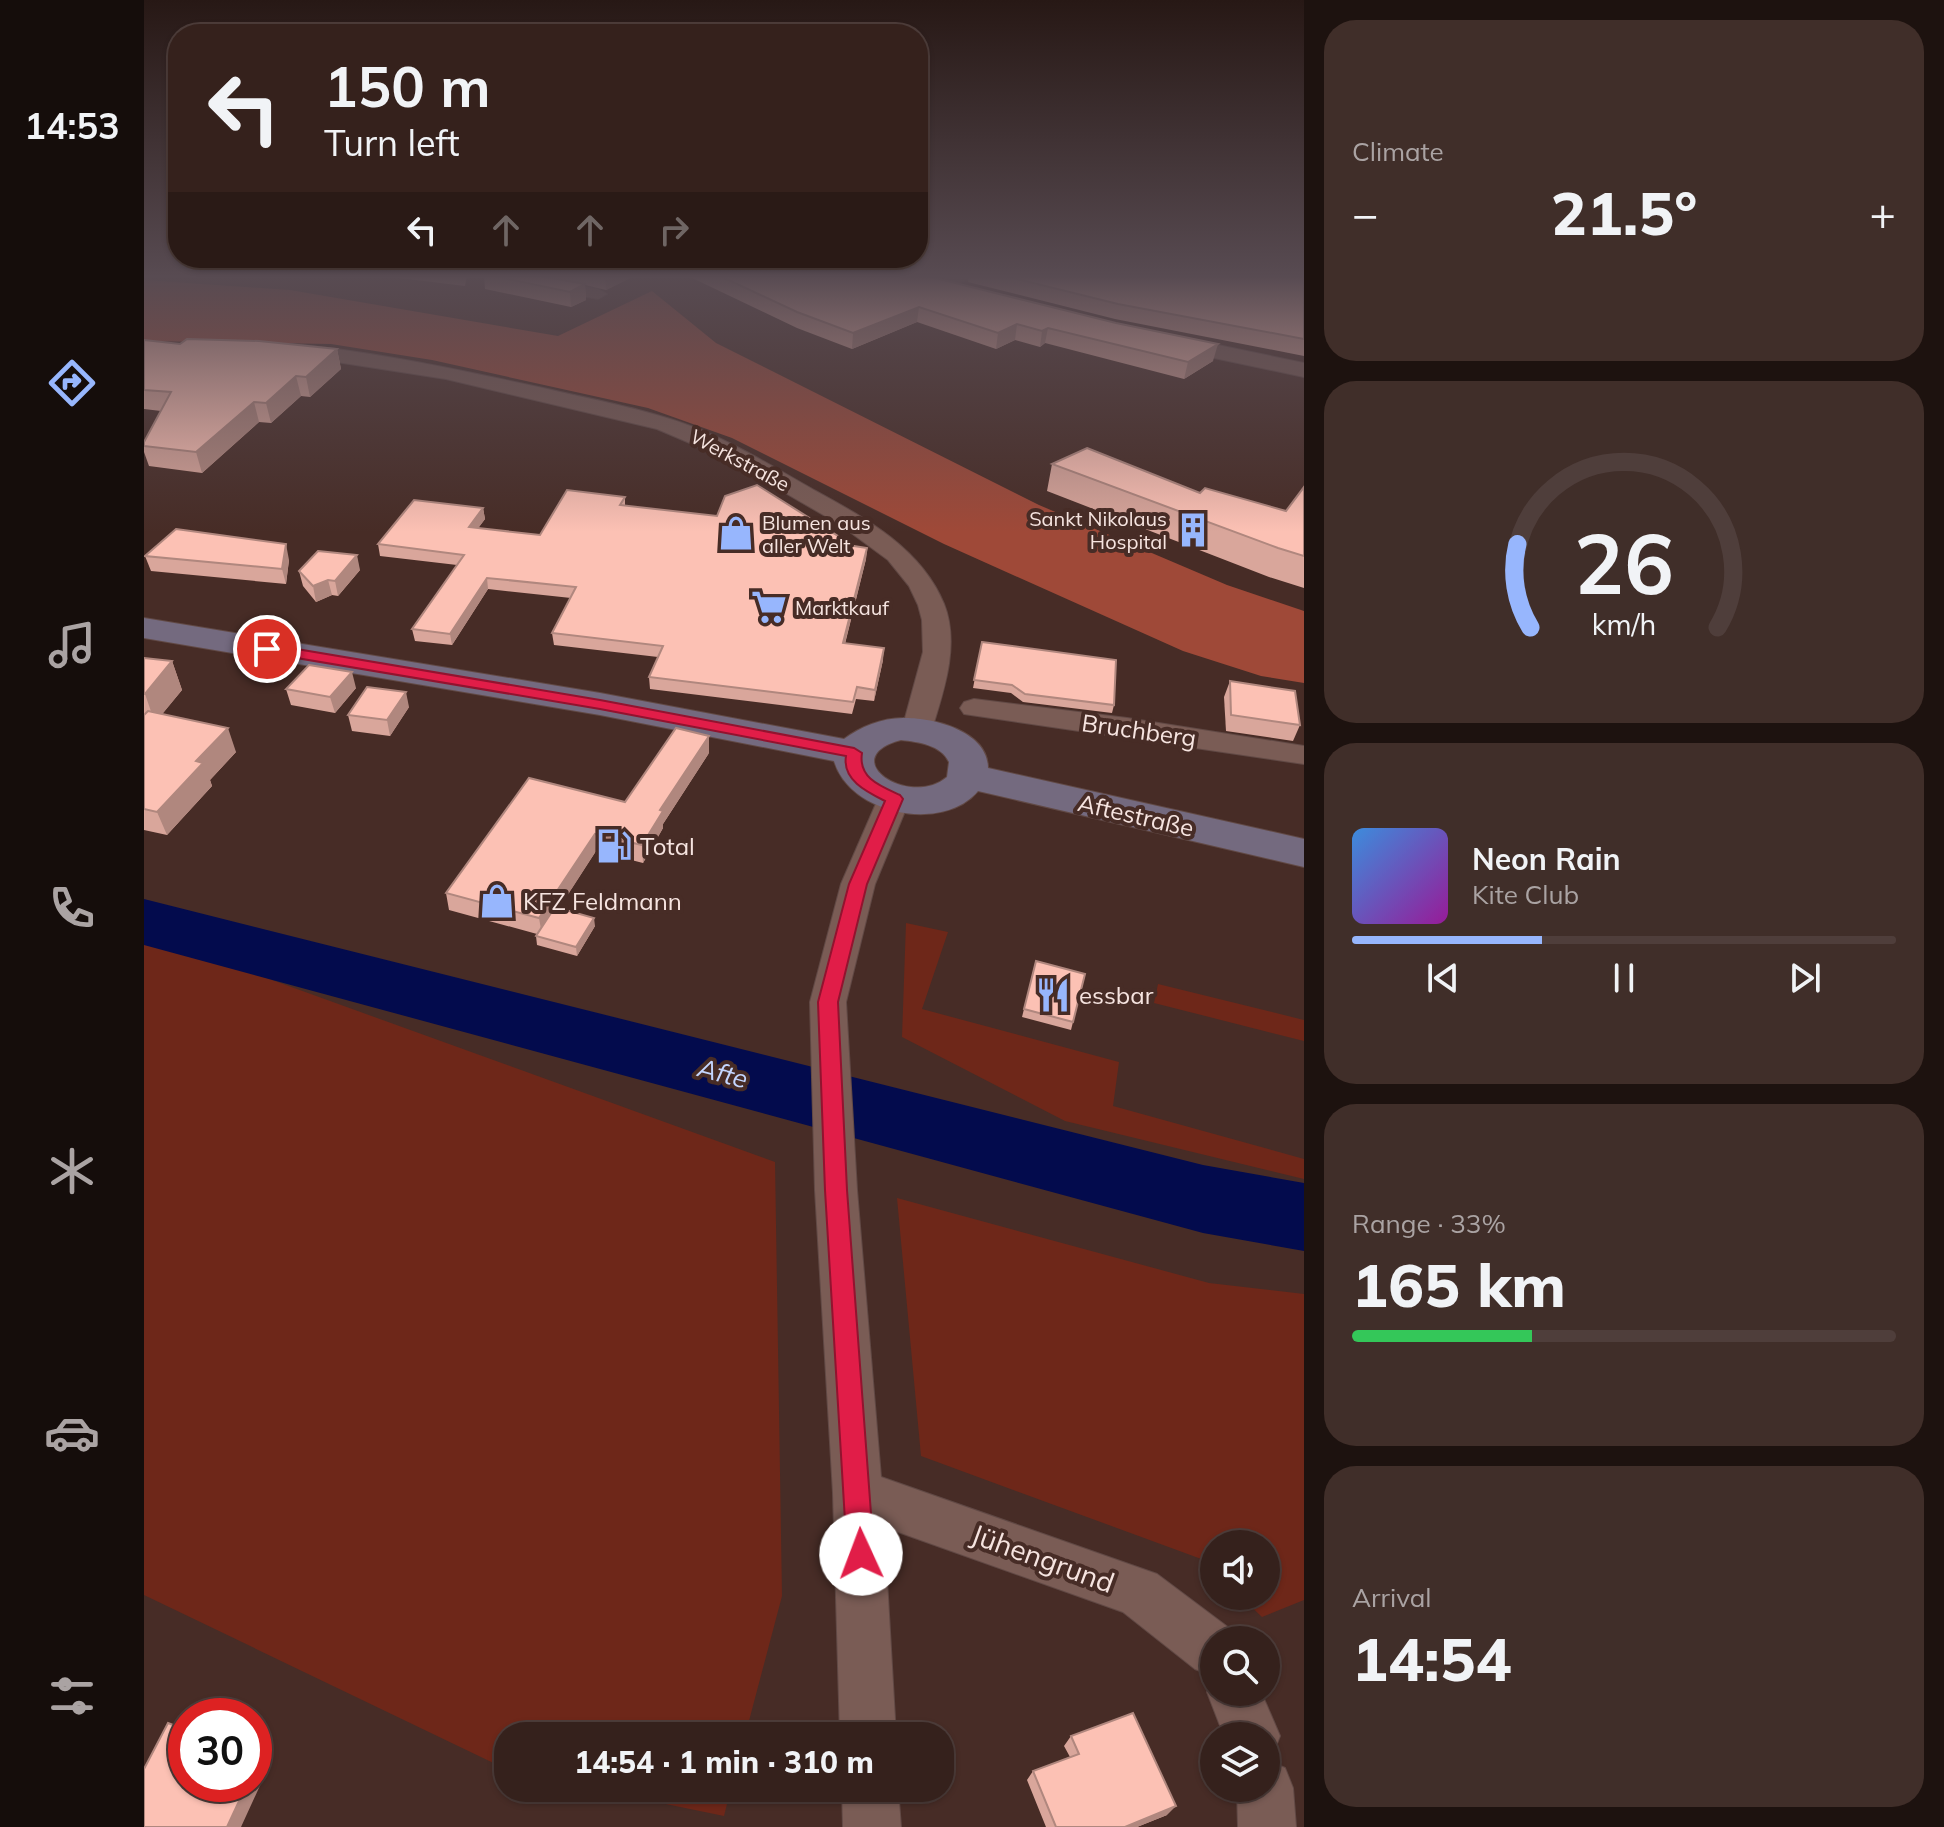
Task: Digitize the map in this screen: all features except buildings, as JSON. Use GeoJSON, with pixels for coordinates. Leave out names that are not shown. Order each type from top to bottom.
{"type":"FeatureCollection","features":[{"type":"Feature","properties":{"kind":"main road"},"geometry":{"type":"LineString","coordinates":[[144,628],[600,704],[854,753]]}},
{"type":"Feature","properties":{"kind":"main road"},"geometry":{"type":"LineString","coordinates":[[917,729],[933,733],[958,746],[966,756],[968,776],[961,787],[932,800],[894,799],[864,785],[852,763],[854,753],[871,736],[885,731],[917,729]]}},
{"type":"Feature","properties":{"kind":"main road","name":"Aftestraße"},"geometry":{"type":"LineString","coordinates":[[968,776],[1304,853]]}},
{"type":"Feature","properties":{"kind":"street","name":"Werkstraße"},"geometry":{"type":"LineString","coordinates":[[383,361],[656,421],[732,452],[879,539],[903,561],[922,585],[933,608],[937,632],[931,684],[917,729]]}},
{"type":"Feature","properties":{"kind":"street"},"geometry":{"type":"LineString","coordinates":[[1263,361],[1304,370]]}},
{"type":"Feature","properties":{"kind":"street","name":"Bruchberg"},"geometry":{"type":"LineString","coordinates":[[974,708],[1127,727],[1304,755]]}},
{"type":"Feature","properties":{"kind":"street"},"geometry":{"type":"LineString","coordinates":[[867,1722],[858,1493],[836,1190],[828,1002],[858,884],[894,799]]}},
{"type":"Feature","properties":{"kind":"street","name":"Jühengrund"},"geometry":{"type":"LineString","coordinates":[[858,1493],[1139,1592],[1200,1639]]}},
{"type":"Feature","properties":{"kind":"street"},"geometry":{"type":"LineString","coordinates":[[871,1802],[872,1827]]}},
{"type":"Feature","properties":{"kind":"street"},"geometry":{"type":"LineString","coordinates":[[1266,1802],[1267,1827]]}},
{"type":"Feature","properties":{"kind":"shaded area"},"geometry":{"type":"Polygon","coordinates":[[[438,361],[752,361],[1039,505],[1227,585],[1304,611],[1304,683],[1261,676],[1183,651],[944,544],[732,438],[648,408],[438,361]]]}},
{"type":"Feature","properties":{"kind":"shaded area"},"geometry":{"type":"Polygon","coordinates":[[[906,923],[948,932],[922,1009],[1119,1062],[1113,1106],[1304,1159],[1304,1179],[1065,1121],[902,1037],[906,923]]]}},
{"type":"Feature","properties":{"kind":"shaded area"},"geometry":{"type":"Polygon","coordinates":[[[144,939],[192,951],[775,1162],[782,1596],[749,1722],[494,1722],[494,1763],[144,1595],[144,939]]]}},
{"type":"Feature","properties":{"kind":"shaded area"},"geometry":{"type":"Polygon","coordinates":[[[1158,984],[1304,1020],[1304,1041],[1154,1003],[1158,984]]]}},
{"type":"Feature","properties":{"kind":"shaded area"},"geometry":{"type":"Polygon","coordinates":[[[897,1198],[1209,1283],[1304,1294],[1304,1600],[1280,1610],[1280,1530],[1200,1530],[1200,1559],[921,1456],[897,1198]]]}},
{"type":"Feature","properties":{"kind":"shaded area"},"geometry":{"type":"Polygon","coordinates":[[[1255,1610],[1279,1610],[1262,1617],[1255,1610]]]}},
{"type":"Feature","properties":{"kind":"shaded area"},"geometry":{"type":"Polygon","coordinates":[[[656,1802],[728,1802],[724,1816],[656,1802]]]}},
{"type":"Feature","properties":{"kind":"waterway","name":"Afte"},"geometry":{"type":"LineString","coordinates":[[144,922],[1203,1199],[1304,1217]]}},
{"type":"Feature","properties":{"kind":"place","name":"Sankt Nikolaus Hospital"},"geometry":{"type":"Point","coordinates":[1193,530]}},
{"type":"Feature","properties":{"kind":"place","name":"Blumen aus aller Welt"},"geometry":{"type":"Point","coordinates":[736,533]}},
{"type":"Feature","properties":{"kind":"place","name":"Marktkauf"},"geometry":{"type":"Point","coordinates":[769,607]}},
{"type":"Feature","properties":{"kind":"place","name":"Total"},"geometry":{"type":"Point","coordinates":[614,846]}},
{"type":"Feature","properties":{"kind":"place","name":"KFZ Feldmann"},"geometry":{"type":"Point","coordinates":[497,901]}},
{"type":"Feature","properties":{"kind":"place","name":"essbar"},"geometry":{"type":"Point","coordinates":[1053,995]}},
{"type":"Feature","properties":{"kind":"route"},"geometry":{"type":"LineString","coordinates":[[267,649],[600,704],[854,753],[852,763],[864,785],[894,799],[858,884],[828,1002],[836,1190],[861,1554]]}}]}
